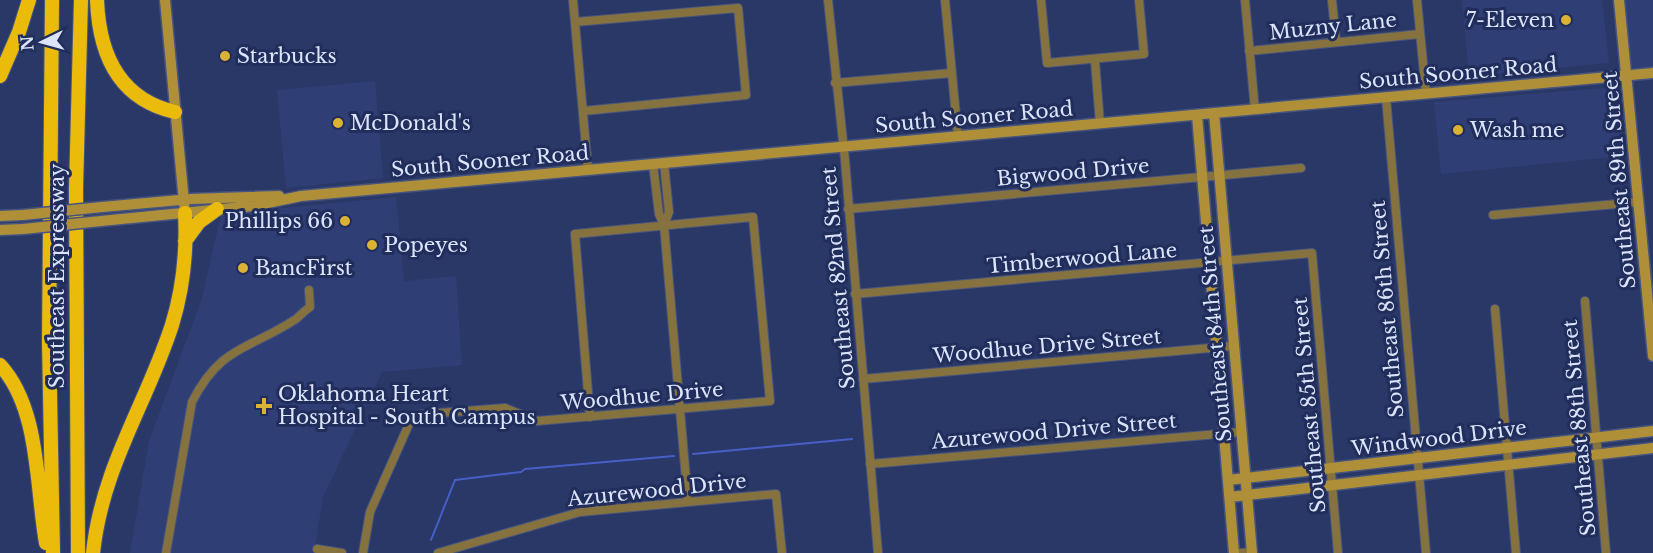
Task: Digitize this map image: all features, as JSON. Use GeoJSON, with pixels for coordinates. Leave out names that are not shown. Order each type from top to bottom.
{"type":"FeatureCollection","features":[{"type":"Feature","properties":{"kind":"highway"},"geometry":{"type":"LineString","coordinates":[[0,76],[19,32],[29,0]]}},
{"type":"Feature","properties":{"kind":"highway","name":"Southeast Expressway"},"geometry":{"type":"LineString","coordinates":[[52,0],[49,341],[53,553]]}},
{"type":"Feature","properties":{"kind":"highway","name":"Southeast Expressway"},"geometry":{"type":"LineString","coordinates":[[78,553],[76,232],[81,0]]}},
{"type":"Feature","properties":{"kind":"highway"},"geometry":{"type":"LineString","coordinates":[[97,0],[100,35],[114,69],[127,86],[147,102],[175,112]]}},
{"type":"Feature","properties":{"kind":"highway"},"geometry":{"type":"LineString","coordinates":[[93,553],[110,473],[175,314],[186,241],[185,206]]}},
{"type":"Feature","properties":{"kind":"highway"},"geometry":{"type":"LineString","coordinates":[[186,241],[200,222],[217,209]]}},
{"type":"Feature","properties":{"kind":"highway"},"geometry":{"type":"LineString","coordinates":[[0,365],[18,390],[27,414],[48,553]]}},
{"type":"Feature","properties":{"kind":"street"},"geometry":{"type":"LineString","coordinates":[[165,0],[185,206]]}},
{"type":"Feature","properties":{"kind":"street"},"geometry":{"type":"LineString","coordinates":[[573,0],[588,170]]}},
{"type":"Feature","properties":{"kind":"street","name":"Southeast 82nd Street"},"geometry":{"type":"LineString","coordinates":[[828,0],[878,553]]}},
{"type":"Feature","properties":{"kind":"street"},"geometry":{"type":"LineString","coordinates":[[945,0],[958,136]]}},
{"type":"Feature","properties":{"kind":"street"},"geometry":{"type":"LineString","coordinates":[[1041,0],[1047,63],[1095,61],[1144,54],[1139,0]]}},
{"type":"Feature","properties":{"kind":"street"},"geometry":{"type":"LineString","coordinates":[[1245,0],[1255,110]]}},
{"type":"Feature","properties":{"kind":"street"},"geometry":{"type":"LineString","coordinates":[[1332,0],[1336,41]]}},
{"type":"Feature","properties":{"kind":"street"},"geometry":{"type":"LineString","coordinates":[[1418,0],[1426,94]]}},
{"type":"Feature","properties":{"kind":"street","name":"Southeast 89th Street"},"geometry":{"type":"LineString","coordinates":[[1619,0],[1653,356]]}},
{"type":"Feature","properties":{"kind":"street"},"geometry":{"type":"LineString","coordinates":[[575,22],[738,8],[746,95],[583,111]]}},
{"type":"Feature","properties":{"kind":"street","name":"Muzny Lane"},"geometry":{"type":"LineString","coordinates":[[1249,51],[1420,34]]}},
{"type":"Feature","properties":{"kind":"street"},"geometry":{"type":"LineString","coordinates":[[1095,61],[1100,124]]}},
{"type":"Feature","properties":{"kind":"street"},"geometry":{"type":"LineString","coordinates":[[836,83],[952,73]]}},
{"type":"Feature","properties":{"kind":"street","name":"South Sooner Road"},"geometry":{"type":"LineString","coordinates":[[0,230],[102,221],[251,195],[298,196],[1653,73]]}},
{"type":"Feature","properties":{"kind":"street","name":"Southeast 86th Street"},"geometry":{"type":"LineString","coordinates":[[1386,98],[1426,553]]}},
{"type":"Feature","properties":{"kind":"street","name":"Southeast 84th Street"},"geometry":{"type":"LineString","coordinates":[[1214,113],[1247,495],[1248,553]]}},
{"type":"Feature","properties":{"kind":"street","name":"Southeast 84th Street"},"geometry":{"type":"LineString","coordinates":[[1197,115],[1234,553]]}},
{"type":"Feature","properties":{"kind":"street"},"geometry":{"type":"LineString","coordinates":[[659,163],[658,214],[664,225],[688,502]]}},
{"type":"Feature","properties":{"kind":"street","name":"Bigwood Drive"},"geometry":{"type":"LineString","coordinates":[[848,209],[1301,168]]}},
{"type":"Feature","properties":{"kind":"street","name":"South Sooner Road"},"geometry":{"type":"LineString","coordinates":[[0,216],[102,207],[185,206],[217,209],[253,206],[298,196]]}},
{"type":"Feature","properties":{"kind":"street"},"geometry":{"type":"LineString","coordinates":[[1493,215],[1639,202]]}},
{"type":"Feature","properties":{"kind":"street","name":"Woodhue Drive"},"geometry":{"type":"LineString","coordinates":[[363,553],[370,512],[413,415],[505,408],[537,421],[770,401],[753,218],[664,225]]}},
{"type":"Feature","properties":{"kind":"street"},"geometry":{"type":"LineString","coordinates":[[590,417],[575,234],[664,225]]}},
{"type":"Feature","properties":{"kind":"street","name":"Timberwood Lane"},"geometry":{"type":"LineString","coordinates":[[855,294],[1312,253]]}},
{"type":"Feature","properties":{"kind":"street","name":"Southeast 85th Street"},"geometry":{"type":"LineString","coordinates":[[1312,253],[1338,553]]}},
{"type":"Feature","properties":{"kind":"street"},"geometry":{"type":"LineString","coordinates":[[166,553],[192,402],[200,387],[211,370],[230,354],[295,320],[310,307],[309,290]]}},
{"type":"Feature","properties":{"kind":"street","name":"Southeast 88th Street"},"geometry":{"type":"LineString","coordinates":[[1585,301],[1606,553]]}},
{"type":"Feature","properties":{"kind":"street"},"geometry":{"type":"LineString","coordinates":[[1495,309],[1516,553]]}},
{"type":"Feature","properties":{"kind":"street","name":"Woodhue Drive Street"},"geometry":{"type":"LineString","coordinates":[[863,379],[1233,346]]}},
{"type":"Feature","properties":{"kind":"street","name":"Windwood Drive"},"geometry":{"type":"LineString","coordinates":[[1228,480],[1653,431]]}},
{"type":"Feature","properties":{"kind":"street","name":"Azurewood Drive Street"},"geometry":{"type":"LineString","coordinates":[[870,464],[1241,432]]}},
{"type":"Feature","properties":{"kind":"street","name":"Windwood Drive"},"geometry":{"type":"LineString","coordinates":[[1230,497],[1653,448]]}},
{"type":"Feature","properties":{"kind":"street","name":"Azurewood Drive"},"geometry":{"type":"LineString","coordinates":[[438,553],[580,512],[776,494],[782,553]]}},
{"type":"Feature","properties":{"kind":"street"},"geometry":{"type":"LineString","coordinates":[[317,549],[342,553]]}},
{"type":"Feature","properties":{"kind":"shaded area"},"geometry":{"type":"Polygon","coordinates":[[[1462,0],[1602,0],[1609,63],[1469,76],[1462,0]]]}},
{"type":"Feature","properties":{"kind":"shaded area"},"geometry":{"type":"Polygon","coordinates":[[[1619,0],[1653,0],[1653,73],[1627,75],[1619,0]]]}},
{"type":"Feature","properties":{"kind":"shaded area"},"geometry":{"type":"Polygon","coordinates":[[[375,81],[383,178],[286,188],[277,90],[375,81]]]}},
{"type":"Feature","properties":{"kind":"shaded area"},"geometry":{"type":"Polygon","coordinates":[[[1613,88],[1619,100],[1624,156],[1441,174],[1434,102],[1613,88]]]}},
{"type":"Feature","properties":{"kind":"shaded area","name":"Oklahoma Heart Hospital - South Campus"},"geometry":{"type":"Polygon","coordinates":[[[396,197],[404,281],[456,276],[462,365],[382,372],[323,497],[314,553],[130,553],[149,441],[202,298],[221,214],[396,197]]]}},
{"type":"Feature","properties":{"kind":"waterway"},"geometry":{"type":"LineString","coordinates":[[693,454],[852,439]]}},
{"type":"Feature","properties":{"kind":"waterway"},"geometry":{"type":"LineString","coordinates":[[431,540],[455,480],[521,472],[525,469],[674,456]]}},
{"type":"Feature","properties":{"kind":"place","name":"7-Eleven"},"geometry":{"type":"Point","coordinates":[1566,20]}},
{"type":"Feature","properties":{"kind":"place","name":"Starbucks"},"geometry":{"type":"Point","coordinates":[225,56]}},
{"type":"Feature","properties":{"kind":"place","name":"McDonald's"},"geometry":{"type":"Point","coordinates":[338,123]}},
{"type":"Feature","properties":{"kind":"place","name":"Wash me"},"geometry":{"type":"Point","coordinates":[1458,130]}},
{"type":"Feature","properties":{"kind":"place","name":"Phillips 66"},"geometry":{"type":"Point","coordinates":[345,221]}},
{"type":"Feature","properties":{"kind":"place","name":"Popeyes"},"geometry":{"type":"Point","coordinates":[372,245]}},
{"type":"Feature","properties":{"kind":"place","name":"BancFirst"},"geometry":{"type":"Point","coordinates":[243,268]}},
{"type":"Feature","properties":{"kind":"place","name":"Oklahoma Heart Hospital - South Campus"},"geometry":{"type":"Point","coordinates":[264,406]}}]}
